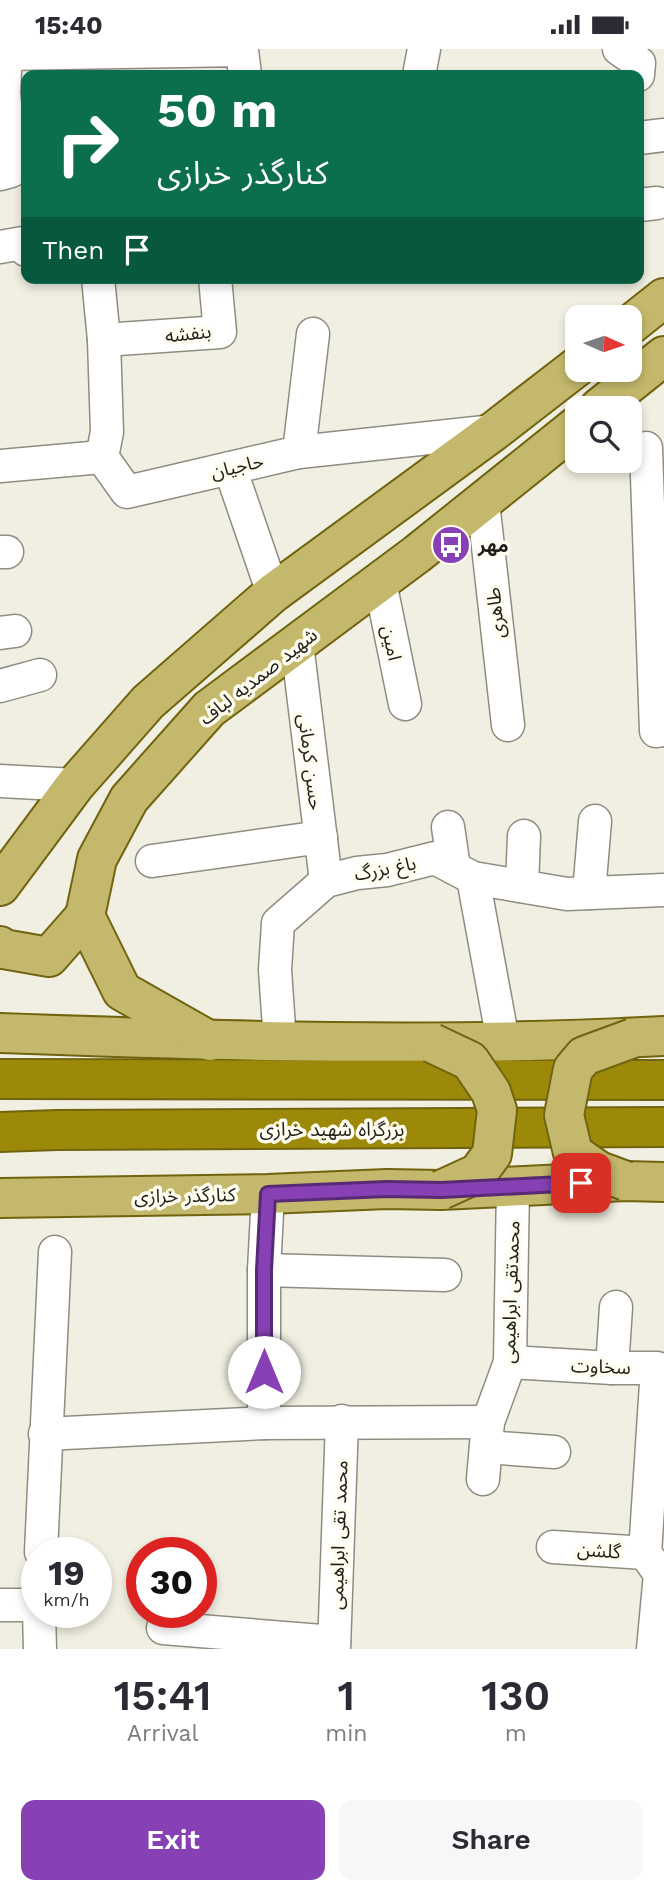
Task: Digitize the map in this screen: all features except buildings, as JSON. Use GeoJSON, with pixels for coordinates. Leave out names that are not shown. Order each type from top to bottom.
{"type":"FeatureCollection","features":[{"type":"Feature","properties":{"kind":"highway"},"geometry":{"type":"LineString","coordinates":[[0,1079],[664,1080]]}},
{"type":"Feature","properties":{"kind":"highway","name":"بزرگراه شهید خرازی"},"geometry":{"type":"LineString","coordinates":[[0,1132],[664,1127]]}},
{"type":"Feature","properties":{"kind":"main road"},"geometry":{"type":"LineString","coordinates":[[642,315],[664,298]]}},
{"type":"Feature","properties":{"kind":"main road"},"geometry":{"type":"LineString","coordinates":[[614,396],[664,356]]}},
{"type":"Feature","properties":{"kind":"main road"},"geometry":{"type":"LineString","coordinates":[[0,886],[75,785],[148,702],[273,593],[494,431],[565,375]]}},
{"type":"Feature","properties":{"kind":"main road","name":"شهید صمدیه لباف"},"geometry":{"type":"LineString","coordinates":[[85,916],[97,859],[129,799],[209,709],[483,502],[560,453]]}},
{"type":"Feature","properties":{"kind":"main road"},"geometry":{"type":"LineString","coordinates":[[0,946],[3,949],[49,957],[85,916],[122,991],[210,1041]]}},
{"type":"Feature","properties":{"kind":"main road"},"geometry":{"type":"LineString","coordinates":[[0,1033],[210,1041],[432,1043],[649,1037]]}},
{"type":"Feature","properties":{"kind":"main road"},"geometry":{"type":"LineString","coordinates":[[626,1181],[599,1171],[573,1153],[564,1115],[573,1069],[584,1056],[649,1037]]}},
{"type":"Feature","properties":{"kind":"main road"},"geometry":{"type":"LineString","coordinates":[[432,1043],[470,1061],[491,1092],[497,1110],[492,1154],[478,1173],[441,1190]]}},
{"type":"Feature","properties":{"kind":"main road","name":"کنارگذر خرازی"},"geometry":{"type":"LineString","coordinates":[[0,1198],[441,1190],[626,1181],[664,1182]]}},
{"type":"Feature","properties":{"kind":"street"},"geometry":{"type":"LineString","coordinates":[[420,70],[424,49]]}},
{"type":"Feature","properties":{"kind":"street"},"geometry":{"type":"LineString","coordinates":[[619,49],[639,63],[638,70]]}},
{"type":"Feature","properties":{"kind":"street"},"geometry":{"type":"LineString","coordinates":[[0,174],[11,171],[4,93],[6,51],[91,64],[204,50],[242,51],[244,70]]}},
{"type":"Feature","properties":{"kind":"street"},"geometry":{"type":"LineString","coordinates":[[644,137],[664,135]]}},
{"type":"Feature","properties":{"kind":"street"},"geometry":{"type":"LineString","coordinates":[[0,247],[21,243]]}},
{"type":"Feature","properties":{"kind":"street"},"geometry":{"type":"LineString","coordinates":[[0,466],[102,457],[107,432],[104,340],[99,284]]}},
{"type":"Feature","properties":{"kind":"street","name":"بنفشه"},"geometry":{"type":"LineString","coordinates":[[104,340],[220,332],[216,284]]}},
{"type":"Feature","properties":{"kind":"street"},"geometry":{"type":"LineString","coordinates":[[299,452],[313,334]]}},
{"type":"Feature","properties":{"kind":"street","name":"حاجیان"},"geometry":{"type":"LineString","coordinates":[[102,457],[127,492],[299,452],[494,431]]}},
{"type":"Feature","properties":{"kind":"street"},"geometry":{"type":"LineString","coordinates":[[647,448],[658,601],[656,731],[664,730]]}},
{"type":"Feature","properties":{"kind":"street"},"geometry":{"type":"LineString","coordinates":[[230,468],[273,593]]}},
{"type":"Feature","properties":{"kind":"street","name":"طاهری"},"geometry":{"type":"LineString","coordinates":[[483,502],[508,725]]}},
{"type":"Feature","properties":{"kind":"street","name":"امین"},"geometry":{"type":"LineString","coordinates":[[380,582],[405,704]]}},
{"type":"Feature","properties":{"kind":"street","name":"حسن کرمانی"},"geometry":{"type":"LineString","coordinates":[[297,644],[326,881]]}},
{"type":"Feature","properties":{"kind":"street"},"geometry":{"type":"LineString","coordinates":[[0,686],[40,675]]}},
{"type":"Feature","properties":{"kind":"street"},"geometry":{"type":"LineString","coordinates":[[0,781],[75,785]]}},
{"type":"Feature","properties":{"kind":"street"},"geometry":{"type":"LineString","coordinates":[[589,893],[595,821]]}},
{"type":"Feature","properties":{"kind":"street"},"geometry":{"type":"LineString","coordinates":[[447,827],[463,873],[503,1041]]}},
{"type":"Feature","properties":{"kind":"street"},"geometry":{"type":"LineString","coordinates":[[522,886],[524,836]]}},
{"type":"Feature","properties":{"kind":"street"},"geometry":{"type":"LineString","coordinates":[[152,861],[321,837]]}},
{"type":"Feature","properties":{"kind":"street","name":"باغ بزرگ"},"geometry":{"type":"LineString","coordinates":[[280,1042],[275,970],[278,923],[326,881],[435,858],[463,873],[567,894],[664,890]]}},
{"type":"Feature","properties":{"kind":"street","name":"محمدتقی ابراهیمی"},"geometry":{"type":"LineString","coordinates":[[483,1479],[487,1434],[510,1361],[513,1186]]}},
{"type":"Feature","properties":{"kind":"street"},"geometry":{"type":"LineString","coordinates":[[264,1423],[264,1270],[268,1194]]}},
{"type":"Feature","properties":{"kind":"street"},"geometry":{"type":"LineString","coordinates":[[42,1537],[55,1252]]}},
{"type":"Feature","properties":{"kind":"street"},"geometry":{"type":"LineString","coordinates":[[264,1270],[445,1275]]}},
{"type":"Feature","properties":{"kind":"street"},"geometry":{"type":"LineString","coordinates":[[612,1368],[616,1307]]}},
{"type":"Feature","properties":{"kind":"street","name":"سخاوت"},"geometry":{"type":"LineString","coordinates":[[510,1361],[612,1368],[656,1368],[656,1567],[653,1649]]}},
{"type":"Feature","properties":{"kind":"street"},"geometry":{"type":"LineString","coordinates":[[45,1434],[342,1421],[487,1434],[554,1452]]}},
{"type":"Feature","properties":{"kind":"street","name":"محمد تقی ابراهیمی"},"geometry":{"type":"LineString","coordinates":[[334,1646],[342,1421]]}},
{"type":"Feature","properties":{"kind":"street","name":"گلشن"},"geometry":{"type":"LineString","coordinates":[[553,1547],[656,1567]]}},
{"type":"Feature","properties":{"kind":"street"},"geometry":{"type":"LineString","coordinates":[[0,1605],[21,1605]]}},
{"type":"Feature","properties":{"kind":"street"},"geometry":{"type":"LineString","coordinates":[[39,1628],[40,1649]]}},
{"type":"Feature","properties":{"kind":"street"},"geometry":{"type":"LineString","coordinates":[[163,1628],[334,1646]]}},
{"type":"Feature","properties":{"kind":"place","name":"مهر"},"geometry":{"type":"Point","coordinates":[451,545]}},
{"type":"Feature","properties":{"kind":"route"},"geometry":{"type":"LineString","coordinates":[[264,1372],[264,1270],[268,1194],[581,1183]]}}]}
